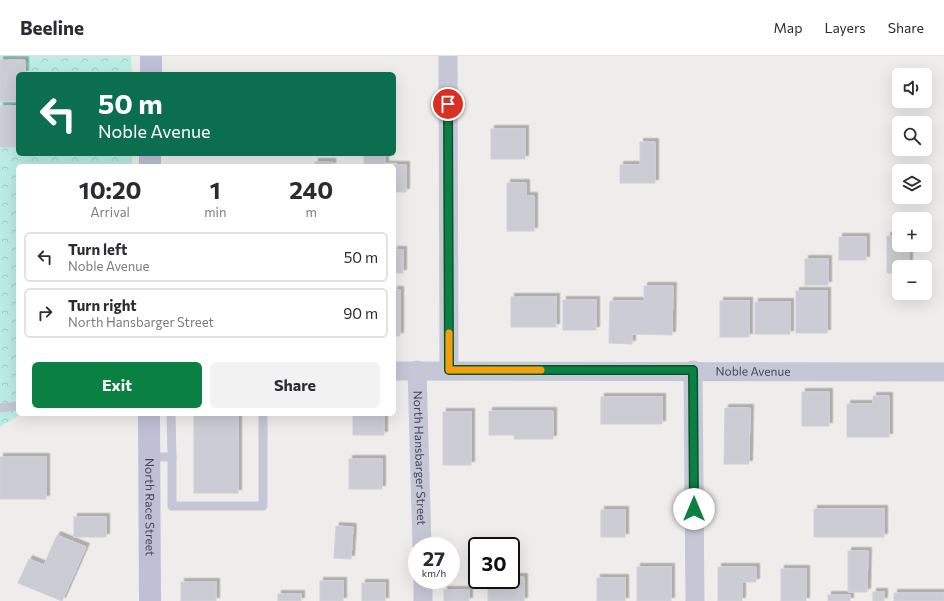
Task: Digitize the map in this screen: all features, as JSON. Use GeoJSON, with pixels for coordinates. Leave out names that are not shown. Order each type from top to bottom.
{"type":"FeatureCollection","features":[{"type":"Feature","properties":{"kind":"main road"},"geometry":{"type":"LineString","coordinates":[[151,56],[151,72]]}},
{"type":"Feature","properties":{"kind":"main road","name":"North Race Street"},"geometry":{"type":"LineString","coordinates":[[149,416],[150,601]]}},
{"type":"Feature","properties":{"kind":"street"},"geometry":{"type":"LineString","coordinates":[[448,56],[449,370]]}},
{"type":"Feature","properties":{"kind":"street","name":"North Hansbarger Street"},"geometry":{"type":"LineString","coordinates":[[417,370],[422,537]]}},
{"type":"Feature","properties":{"kind":"street"},"geometry":{"type":"LineString","coordinates":[[693,370],[695,601]]}},
{"type":"Feature","properties":{"kind":"street","name":"Noble Avenue"},"geometry":{"type":"LineString","coordinates":[[396,371],[693,370],[944,372]]}},
{"type":"Feature","properties":{"kind":"street"},"geometry":{"type":"LineString","coordinates":[[423,589],[423,601]]}},
{"type":"Feature","properties":{"kind":"lane"},"geometry":{"type":"LineString","coordinates":[[0,408],[16,406]]}},
{"type":"Feature","properties":{"kind":"lane"},"geometry":{"type":"LineString","coordinates":[[171,416],[172,506],[263,506],[263,416]]}},
{"type":"Feature","properties":{"kind":"lane"},"geometry":{"type":"LineString","coordinates":[[149,458],[172,457]]}},
{"type":"Feature","properties":{"kind":"green space"},"geometry":{"type":"Polygon","coordinates":[[[0,56],[131,56],[132,72],[16,72],[16,156],[132,156],[132,164],[16,164],[16,416],[18,416],[0,427],[0,56]]]}},
{"type":"Feature","properties":{"kind":"building"},"geometry":{"type":"Polygon","coordinates":[[[0,60],[25,60],[25,72],[16,72],[16,101],[0,101],[0,60]]]}},
{"type":"Feature","properties":{"kind":"building"},"geometry":{"type":"Polygon","coordinates":[[[0,106],[16,106],[16,147],[0,147],[0,106]]]}},
{"type":"Feature","properties":{"kind":"building"},"geometry":{"type":"Polygon","coordinates":[[[491,129],[525,129],[525,159],[491,159],[491,129]]]}},
{"type":"Feature","properties":{"kind":"building"},"geometry":{"type":"Polygon","coordinates":[[[640,142],[655,142],[655,183],[620,183],[620,165],[640,165],[640,142]]]}},
{"type":"Feature","properties":{"kind":"building"},"geometry":{"type":"Polygon","coordinates":[[[364,156],[385,156],[385,164],[364,164],[364,156]]]}},
{"type":"Feature","properties":{"kind":"building"},"geometry":{"type":"Polygon","coordinates":[[[315,162],[332,162],[332,164],[315,164],[315,162]]]}},
{"type":"Feature","properties":{"kind":"building"},"geometry":{"type":"Polygon","coordinates":[[[396,165],[406,165],[406,192],[396,192],[396,165]]]}},
{"type":"Feature","properties":{"kind":"building"},"geometry":{"type":"Polygon","coordinates":[[[507,183],[526,183],[526,196],[534,196],[534,231],[507,231],[507,183]]]}},
{"type":"Feature","properties":{"kind":"building"},"geometry":{"type":"Polygon","coordinates":[[[887,236],[892,236],[892,252],[909,252],[909,260],[892,260],[892,273],[887,273],[887,236]]]}},
{"type":"Feature","properties":{"kind":"building"},"geometry":{"type":"Polygon","coordinates":[[[839,237],[866,237],[866,260],[839,260],[839,237]]]}},
{"type":"Feature","properties":{"kind":"building"},"geometry":{"type":"Polygon","coordinates":[[[396,250],[403,250],[403,273],[396,273],[396,250]]]}},
{"type":"Feature","properties":{"kind":"building"},"geometry":{"type":"Polygon","coordinates":[[[805,259],[828,259],[828,285],[805,285],[805,259]]]}},
{"type":"Feature","properties":{"kind":"building"},"geometry":{"type":"Polygon","coordinates":[[[644,286],[673,286],[672,335],[632,334],[632,344],[609,343],[610,301],[644,301],[644,286]]]}},
{"type":"Feature","properties":{"kind":"building"},"geometry":{"type":"Polygon","coordinates":[[[396,290],[400,290],[400,336],[396,336],[396,290]]]}},
{"type":"Feature","properties":{"kind":"building"},"geometry":{"type":"Polygon","coordinates":[[[796,291],[827,291],[827,333],[796,333],[796,291]]]}},
{"type":"Feature","properties":{"kind":"building"},"geometry":{"type":"Polygon","coordinates":[[[511,297],[556,297],[556,327],[511,327],[511,297]]]}},
{"type":"Feature","properties":{"kind":"building"},"geometry":{"type":"Polygon","coordinates":[[[563,300],[596,300],[596,330],[563,330],[563,300]]]}},
{"type":"Feature","properties":{"kind":"building"},"geometry":{"type":"Polygon","coordinates":[[[720,301],[749,301],[749,337],[720,337],[720,301]]]}},
{"type":"Feature","properties":{"kind":"building"},"geometry":{"type":"Polygon","coordinates":[[[755,302],[790,302],[790,334],[755,334],[755,302]]]}},
{"type":"Feature","properties":{"kind":"building"},"geometry":{"type":"Polygon","coordinates":[[[802,392],[829,392],[829,426],[802,426],[802,392]]]}},
{"type":"Feature","properties":{"kind":"building"},"geometry":{"type":"Polygon","coordinates":[[[873,396],[889,396],[889,437],[847,437],[847,404],[873,404],[873,396]]]}},
{"type":"Feature","properties":{"kind":"building"},"geometry":{"type":"Polygon","coordinates":[[[601,397],[662,397],[662,424],[601,424],[601,397]]]}},
{"type":"Feature","properties":{"kind":"building"},"geometry":{"type":"Polygon","coordinates":[[[725,408],[750,408],[749,464],[724,464],[725,408]]]}},
{"type":"Feature","properties":{"kind":"building"},"geometry":{"type":"Polygon","coordinates":[[[489,411],[553,411],[553,439],[514,439],[514,435],[489,435],[489,411]]]}},
{"type":"Feature","properties":{"kind":"building"},"geometry":{"type":"Polygon","coordinates":[[[443,412],[471,412],[471,465],[443,465],[443,412]]]}},
{"type":"Feature","properties":{"kind":"building"},"geometry":{"type":"Polygon","coordinates":[[[194,416],[238,416],[238,493],[194,493],[194,416]]]}},
{"type":"Feature","properties":{"kind":"building"},"geometry":{"type":"Polygon","coordinates":[[[353,416],[384,416],[384,435],[353,435],[353,416]]]}},
{"type":"Feature","properties":{"kind":"building"},"geometry":{"type":"Polygon","coordinates":[[[0,457],[46,457],[46,499],[0,499],[0,457]]]}},
{"type":"Feature","properties":{"kind":"building"},"geometry":{"type":"Polygon","coordinates":[[[349,459],[382,459],[382,489],[349,489],[349,459]]]}},
{"type":"Feature","properties":{"kind":"building"},"geometry":{"type":"Polygon","coordinates":[[[814,509],[884,509],[884,537],[814,537],[814,509]]]}},
{"type":"Feature","properties":{"kind":"building"},"geometry":{"type":"Polygon","coordinates":[[[601,510],[625,510],[625,537],[601,537],[601,510]]]}},
{"type":"Feature","properties":{"kind":"building"},"geometry":{"type":"Polygon","coordinates":[[[74,517],[106,517],[106,537],[74,537],[74,517]]]}},
{"type":"Feature","properties":{"kind":"building"},"geometry":{"type":"Polygon","coordinates":[[[336,526],[353,527],[351,559],[334,558],[336,526]]]}},
{"type":"Feature","properties":{"kind":"building"},"geometry":{"type":"Polygon","coordinates":[[[57,535],[86,547],[62,601],[18,583],[29,559],[44,565],[57,535]]]}},
{"type":"Feature","properties":{"kind":"building"},"geometry":{"type":"Polygon","coordinates":[[[848,551],[868,551],[867,592],[848,592],[848,551]]]}},
{"type":"Feature","properties":{"kind":"building"},"geometry":{"type":"Polygon","coordinates":[[[637,567],[671,567],[671,601],[637,601],[637,567]]]}},
{"type":"Feature","properties":{"kind":"building"},"geometry":{"type":"Polygon","coordinates":[[[718,567],[756,567],[756,582],[742,582],[742,601],[718,601],[718,567]]]}},
{"type":"Feature","properties":{"kind":"building"},"geometry":{"type":"Polygon","coordinates":[[[781,569],[806,569],[806,601],[781,601],[781,569]]]}},
{"type":"Feature","properties":{"kind":"building"},"geometry":{"type":"Polygon","coordinates":[[[520,577],[524,577],[524,601],[488,601],[488,589],[520,589],[520,577]]]}},
{"type":"Feature","properties":{"kind":"building"},"geometry":{"type":"Polygon","coordinates":[[[597,578],[625,578],[625,601],[597,601],[597,578]]]}},
{"type":"Feature","properties":{"kind":"building"},"geometry":{"type":"Polygon","coordinates":[[[320,581],[343,581],[343,601],[320,601],[320,581]]]}},
{"type":"Feature","properties":{"kind":"building"},"geometry":{"type":"Polygon","coordinates":[[[181,582],[216,582],[216,601],[181,601],[181,582]]]}},
{"type":"Feature","properties":{"kind":"building"},"geometry":{"type":"Polygon","coordinates":[[[362,583],[385,583],[385,601],[362,601],[362,583]]]}},
{"type":"Feature","properties":{"kind":"building"},"geometry":{"type":"Polygon","coordinates":[[[444,590],[469,590],[469,601],[444,601],[444,590]]]}},
{"type":"Feature","properties":{"kind":"building"},"geometry":{"type":"Polygon","coordinates":[[[873,592],[884,592],[884,601],[873,601],[873,592]]]}},
{"type":"Feature","properties":{"kind":"building"},"geometry":{"type":"Polygon","coordinates":[[[894,593],[944,593],[944,601],[894,601],[894,593]]]}},
{"type":"Feature","properties":{"kind":"building"},"geometry":{"type":"Polygon","coordinates":[[[278,594],[301,594],[301,601],[278,601],[278,594]]]}},
{"type":"Feature","properties":{"kind":"building"},"geometry":{"type":"Polygon","coordinates":[[[828,595],[850,595],[850,601],[828,601],[828,595]]]}},
{"type":"Feature","properties":{"kind":"slow traffic"},"geometry":{"type":"LineString","coordinates":[[449,333],[449,370],[541,370]]}},
{"type":"Feature","properties":{"kind":"route"},"geometry":{"type":"LineString","coordinates":[[448,104],[449,370],[693,370],[694,509]]}}]}
